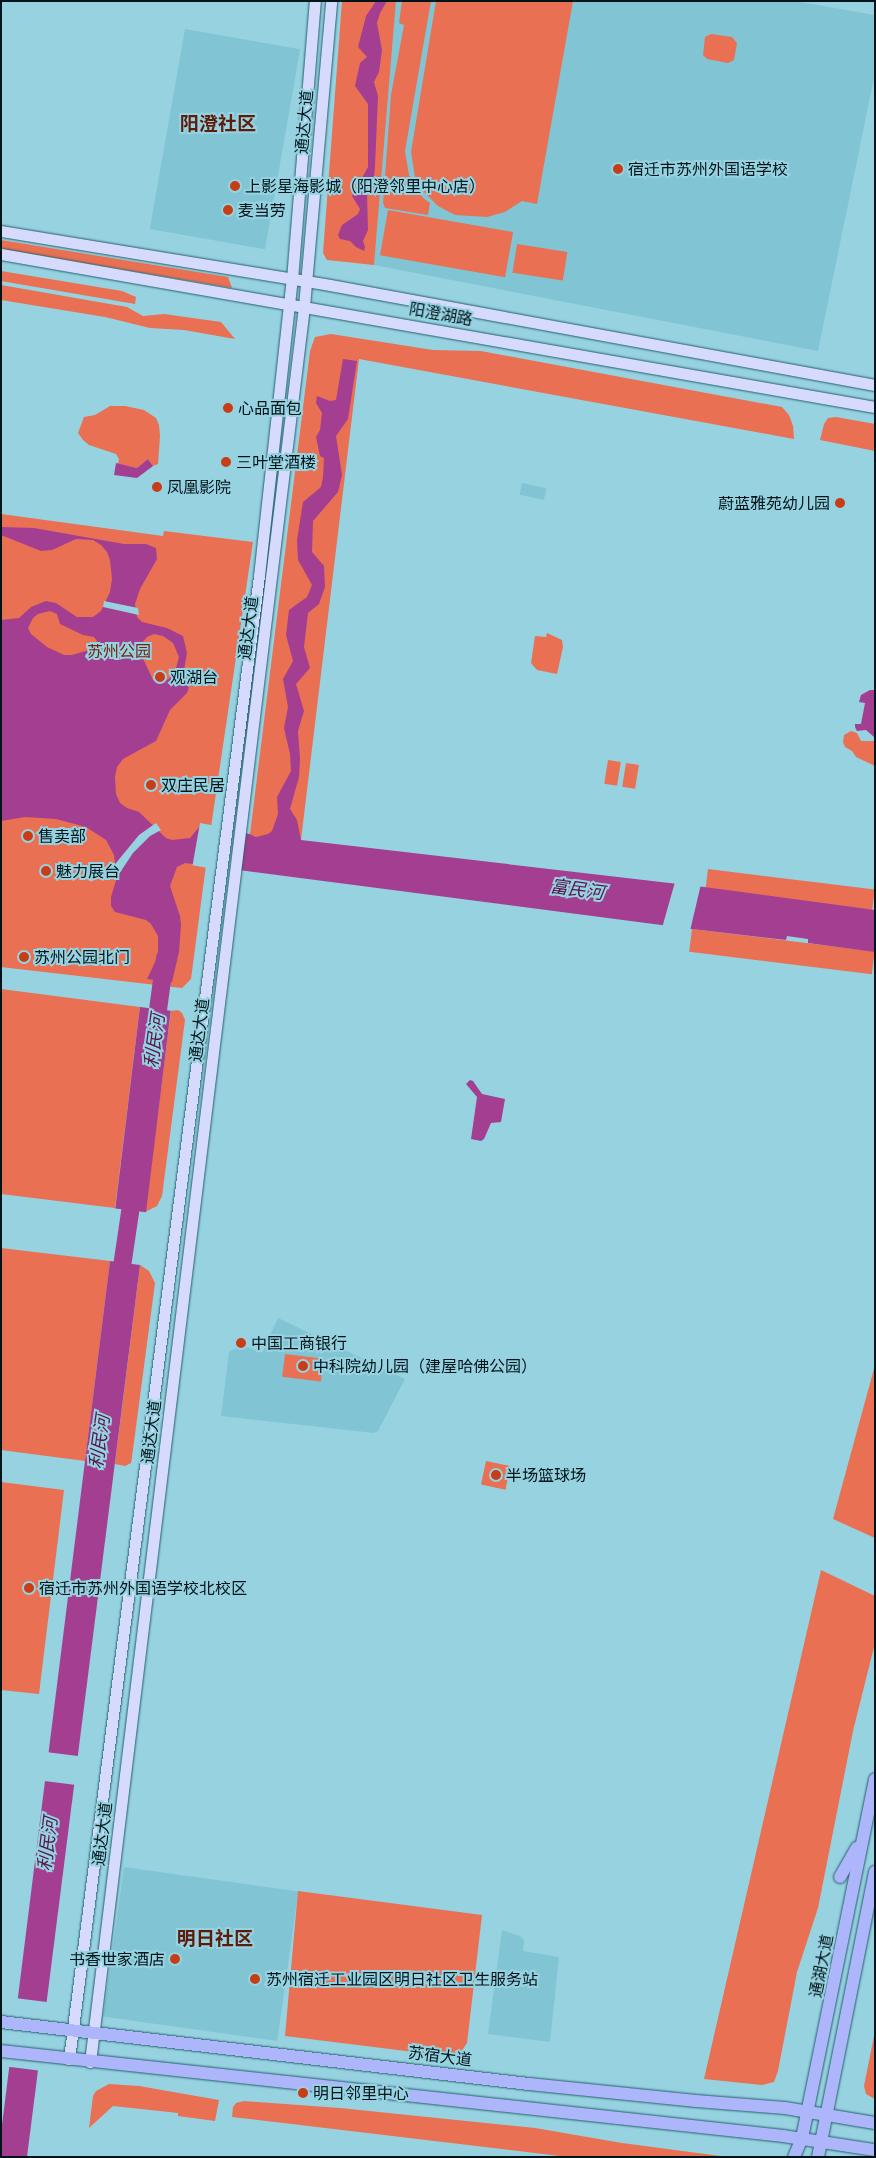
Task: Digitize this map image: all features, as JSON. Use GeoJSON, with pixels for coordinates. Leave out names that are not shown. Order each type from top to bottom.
{"type":"FeatureCollection","features":[{"type":"Feature","properties":{"kind":"main road","name":"通达大道"},"geometry":{"type":"LineString","coordinates":[[65,2058],[145,1479],[259,576],[290,304],[315,1]]}},
{"type":"Feature","properties":{"kind":"main road","name":"通达大道"},"geometry":{"type":"LineString","coordinates":[[90,2062],[188,1265],[232,884],[304,306],[331,1]]}},
{"type":"Feature","properties":{"kind":"main road","name":"阳澄湖路"},"geometry":{"type":"LineString","coordinates":[[1,231],[306,281],[875,385]]}},
{"type":"Feature","properties":{"kind":"main road","name":"阳澄湖路"},"geometry":{"type":"LineString","coordinates":[[1,254],[875,407]]}},
{"type":"Feature","properties":{"kind":"main road","name":"通湖大道"},"geometry":{"type":"LineString","coordinates":[[794,2157],[802,2138],[808,2111],[875,1779]]}},
{"type":"Feature","properties":{"kind":"main road"},"geometry":{"type":"LineString","coordinates":[[840,1877],[863,1837]]}},
{"type":"Feature","properties":{"kind":"main road"},"geometry":{"type":"LineString","coordinates":[[818,2157],[875,1872]]}},
{"type":"Feature","properties":{"kind":"main road","name":"苏宿大道"},"geometry":{"type":"LineString","coordinates":[[1,2022],[539,2085],[808,2111],[875,2123]]}},
{"type":"Feature","properties":{"kind":"main road"},"geometry":{"type":"LineString","coordinates":[[1,2051],[802,2138],[875,2150]]}},
{"type":"Feature","properties":{"kind":"shaded area","name":"宿迁市苏州外国语学校"},"geometry":{"type":"Polygon","coordinates":[[[396,1],[795,1],[875,15],[875,73],[818,351],[374,265],[396,1]]]}},
{"type":"Feature","properties":{"kind":"shaded area"},"geometry":{"type":"Polygon","coordinates":[[[185,29],[300,49],[265,249],[150,229],[185,29]]]}},
{"type":"Feature","properties":{"kind":"shaded area"},"geometry":{"type":"Polygon","coordinates":[[[522,483],[546,488],[544,500],[520,495],[522,483]]]}},
{"type":"Feature","properties":{"kind":"shaded area","name":"中科院幼儿园（建屋哈佛公园）"},"geometry":{"type":"Polygon","coordinates":[[[278,1318],[405,1379],[378,1431],[374,1433],[221,1416],[229,1352],[243,1345],[262,1353],[278,1318]]]}},
{"type":"Feature","properties":{"kind":"shaded area"},"geometry":{"type":"Polygon","coordinates":[[[124,1867],[298,1891],[277,2041],[103,2017],[124,1867]]]}},
{"type":"Feature","properties":{"kind":"shaded area"},"geometry":{"type":"Polygon","coordinates":[[[502,1930],[520,1936],[524,1940],[523,1951],[559,1957],[550,2042],[488,2034],[502,1930]]]}},
{"type":"Feature","properties":{"kind":"green space"},"geometry":{"type":"Polygon","coordinates":[[[342,1],[396,1],[374,265],[327,260],[323,253],[342,1]]]}},
{"type":"Feature","properties":{"kind":"green space"},"geometry":{"type":"Polygon","coordinates":[[[402,1],[431,1],[405,151],[409,175],[423,198],[430,203],[428,215],[385,208],[383,203],[391,95],[404,25],[399,23],[402,1]]]}},
{"type":"Feature","properties":{"kind":"green space"},"geometry":{"type":"Polygon","coordinates":[[[436,1],[573,1],[537,204],[522,201],[505,212],[487,217],[455,215],[438,206],[424,192],[415,178],[411,152],[436,1]]]}},
{"type":"Feature","properties":{"kind":"green space"},"geometry":{"type":"Polygon","coordinates":[[[711,34],[732,37],[737,43],[734,60],[728,63],[707,59],[703,55],[705,37],[711,34]]]}},
{"type":"Feature","properties":{"kind":"green space"},"geometry":{"type":"Polygon","coordinates":[[[388,210],[513,232],[505,277],[380,255],[388,210]]]}},
{"type":"Feature","properties":{"kind":"green space"},"geometry":{"type":"Polygon","coordinates":[[[1,240],[228,277],[232,288],[1,249],[1,240]]]}},
{"type":"Feature","properties":{"kind":"green space"},"geometry":{"type":"Polygon","coordinates":[[[517,244],[567,252],[563,281],[512,273],[517,244]]]}},
{"type":"Feature","properties":{"kind":"green space"},"geometry":{"type":"Polygon","coordinates":[[[1,271],[122,291],[136,297],[135,304],[1,281],[1,271]]]}},
{"type":"Feature","properties":{"kind":"green space"},"geometry":{"type":"Polygon","coordinates":[[[1,285],[127,307],[143,316],[164,314],[221,322],[235,339],[184,330],[150,328],[105,317],[1,300],[1,285]]]}},
{"type":"Feature","properties":{"kind":"green space"},"geometry":{"type":"Polygon","coordinates":[[[331,334],[433,350],[481,351],[782,407],[789,415],[793,426],[794,439],[359,359],[301,840],[256,837],[250,834],[310,351],[315,337],[331,334]]]}},
{"type":"Feature","properties":{"kind":"green space"},"geometry":{"type":"Polygon","coordinates":[[[110,406],[125,406],[144,410],[156,418],[160,436],[158,464],[153,466],[148,459],[137,468],[118,464],[119,459],[116,454],[89,445],[83,440],[78,433],[84,417],[95,415],[110,406]]]}},
{"type":"Feature","properties":{"kind":"green space"},"geometry":{"type":"Polygon","coordinates":[[[836,417],[875,424],[875,451],[820,440],[824,424],[828,418],[836,417]]]}},
{"type":"Feature","properties":{"kind":"green space","name":"苏州公园"},"geometry":{"type":"Polygon","coordinates":[[[1,514],[163,536],[164,531],[253,542],[211,827],[191,979],[182,988],[1,967],[1,514]]]}},
{"type":"Feature","properties":{"kind":"green space"},"geometry":{"type":"Polygon","coordinates":[[[547,633],[562,640],[563,647],[557,674],[537,670],[531,663],[535,636],[546,637],[547,633]]]}},
{"type":"Feature","properties":{"kind":"green space"},"geometry":{"type":"Polygon","coordinates":[[[851,731],[857,733],[861,741],[875,741],[875,766],[856,757],[852,751],[845,747],[843,742],[844,735],[851,731]]]}},
{"type":"Feature","properties":{"kind":"green space"},"geometry":{"type":"Polygon","coordinates":[[[608,760],[621,762],[617,786],[604,784],[608,760]]]}},
{"type":"Feature","properties":{"kind":"green space"},"geometry":{"type":"Polygon","coordinates":[[[626,763],[639,765],[635,789],[622,787],[626,763]]]}},
{"type":"Feature","properties":{"kind":"green space"},"geometry":{"type":"Polygon","coordinates":[[[708,869],[875,889],[872,913],[705,893],[708,869]]]}},
{"type":"Feature","properties":{"kind":"green space"},"geometry":{"type":"Polygon","coordinates":[[[692,929],[875,951],[872,974],[689,952],[692,929]]]}},
{"type":"Feature","properties":{"kind":"green space"},"geometry":{"type":"Polygon","coordinates":[[[1,989],[140,1007],[115,1208],[1,1194],[1,989]]]}},
{"type":"Feature","properties":{"kind":"green space"},"geometry":{"type":"Polygon","coordinates":[[[178,1010],[182,1013],[185,1020],[162,1196],[157,1206],[145,1212],[171,1011],[178,1010]]]}},
{"type":"Feature","properties":{"kind":"green space"},"geometry":{"type":"Polygon","coordinates":[[[1,1248],[110,1261],[85,1461],[1,1450],[1,1248]]]}},
{"type":"Feature","properties":{"kind":"green space"},"geometry":{"type":"Polygon","coordinates":[[[140,1265],[149,1271],[155,1283],[132,1457],[131,1463],[125,1466],[115,1464],[140,1265]]]}},
{"type":"Feature","properties":{"kind":"green space"},"geometry":{"type":"Polygon","coordinates":[[[285,1354],[324,1359],[321,1382],[282,1377],[285,1354]]]}},
{"type":"Feature","properties":{"kind":"green space"},"geometry":{"type":"Polygon","coordinates":[[[875,1365],[875,1538],[833,1519],[875,1365]]]}},
{"type":"Feature","properties":{"kind":"green space","name":"半场篮球场"},"geometry":{"type":"Polygon","coordinates":[[[486,1461],[510,1466],[505,1490],[481,1484],[486,1461]]]}},
{"type":"Feature","properties":{"kind":"green space","name":"宿迁市苏州外国语学校北校区"},"geometry":{"type":"Polygon","coordinates":[[[1,1482],[64,1490],[39,1694],[1,1690],[1,1482]]]}},
{"type":"Feature","properties":{"kind":"green space"},"geometry":{"type":"Polygon","coordinates":[[[821,1570],[875,1596],[875,1643],[853,1731],[818,1908],[797,1972],[778,2071],[774,2082],[762,2085],[704,2079],[821,1570]]]}},
{"type":"Feature","properties":{"kind":"green space"},"geometry":{"type":"Polygon","coordinates":[[[298,1891],[482,1915],[467,2043],[461,2052],[454,2057],[285,2036],[298,1891]]]}},
{"type":"Feature","properties":{"kind":"green space"},"geometry":{"type":"Polygon","coordinates":[[[875,2031],[875,2099],[866,2094],[864,2086],[875,2031]]]}},
{"type":"Feature","properties":{"kind":"green space"},"geometry":{"type":"Polygon","coordinates":[[[109,2084],[139,2086],[219,2100],[215,2121],[178,2116],[178,2113],[113,2106],[89,2128],[93,2096],[96,2091],[109,2084]]]}},
{"type":"Feature","properties":{"kind":"green space"},"geometry":{"type":"Polygon","coordinates":[[[244,2101],[340,2108],[535,2128],[622,2143],[728,2157],[568,2157],[232,2117],[233,2107],[236,2103],[244,2101]]]}},
{"type":"Feature","properties":{"kind":"water"},"geometry":{"type":"Polygon","coordinates":[[[376,1],[387,1],[377,23],[382,50],[379,72],[374,82],[378,96],[375,166],[374,178],[367,193],[368,230],[363,241],[364,251],[350,241],[340,239],[338,235],[342,225],[358,214],[360,209],[352,196],[368,167],[368,104],[355,86],[360,63],[367,57],[358,47],[366,16],[376,1]]]}},
{"type":"Feature","properties":{"kind":"water","name":"富民河"},"geometry":{"type":"Polygon","coordinates":[[[343,359],[357,361],[348,419],[336,436],[342,475],[338,492],[313,521],[312,552],[324,566],[325,587],[319,604],[308,613],[304,647],[310,668],[296,684],[304,711],[298,731],[299,777],[290,809],[297,820],[301,840],[704,887],[875,910],[875,952],[808,943],[808,939],[787,936],[786,940],[692,929],[185,863],[177,867],[170,886],[181,925],[179,952],[172,982],[147,979],[158,956],[158,936],[151,924],[146,920],[115,912],[111,906],[111,897],[117,877],[114,855],[106,840],[86,827],[56,819],[25,817],[1,821],[1,620],[19,618],[31,607],[46,601],[56,603],[77,617],[93,617],[101,611],[110,592],[112,579],[110,560],[107,552],[93,540],[76,539],[52,550],[41,551],[1,535],[1,527],[34,528],[124,544],[146,544],[156,548],[157,559],[140,589],[135,604],[137,617],[142,622],[167,628],[183,636],[187,653],[184,670],[189,687],[187,693],[170,710],[156,741],[123,759],[117,767],[115,777],[116,794],[120,803],[127,808],[139,812],[166,838],[172,840],[190,838],[200,826],[250,834],[256,837],[268,834],[272,831],[278,814],[277,797],[291,771],[290,754],[284,728],[288,707],[283,679],[293,661],[286,635],[289,610],[307,597],[312,585],[298,560],[297,540],[303,502],[321,487],[323,477],[324,458],[320,456],[316,437],[320,430],[322,413],[316,403],[317,396],[330,401],[336,400],[343,359]],[[50,611],[38,614],[33,618],[28,628],[31,634],[47,647],[64,655],[72,655],[89,650],[95,645],[97,641],[94,637],[83,635],[60,624],[57,614],[50,611]],[[154,634],[147,637],[141,644],[140,652],[153,680],[160,682],[169,679],[176,668],[179,657],[173,643],[163,636],[154,634]]]}},
{"type":"Feature","properties":{"kind":"water"},"geometry":{"type":"Polygon","coordinates":[[[148,459],[153,466],[137,478],[114,475],[116,463],[137,468],[148,459]]]}},
{"type":"Feature","properties":{"kind":"water"},"geometry":{"type":"Polygon","coordinates":[[[870,690],[875,690],[874,737],[866,730],[857,731],[855,727],[855,724],[861,724],[865,703],[859,702],[861,695],[870,690]]]}},
{"type":"Feature","properties":{"kind":"water"},"geometry":{"type":"Polygon","coordinates":[[[140,1007],[171,1011],[146,1212],[115,1208],[140,1007]]]}},
{"type":"Feature","properties":{"kind":"water"},"geometry":{"type":"Polygon","coordinates":[[[470,1080],[473,1081],[482,1094],[505,1099],[501,1122],[491,1123],[484,1139],[481,1141],[471,1139],[477,1097],[466,1084],[470,1080]]]}},
{"type":"Feature","properties":{"kind":"water"},"geometry":{"type":"Polygon","coordinates":[[[110,1261],[140,1265],[27,2157],[1,2157],[1,2133],[110,1261]]]}},
{"type":"Feature","properties":{"kind":"pier"},"geometry":{"type":"Polygon","coordinates":[[[104,601],[138,608],[139,615],[103,607],[104,601]]]}},
{"type":"Feature","properties":{"kind":"pier"},"geometry":{"type":"Polygon","coordinates":[[[156,823],[161,830],[150,836],[133,853],[117,877],[116,863],[139,835],[156,823]]]}},
{"type":"Feature","properties":{"kind":"pier"},"geometry":{"type":"Polygon","coordinates":[[[200,823],[246,831],[239,874],[193,865],[200,823]]]}},
{"type":"Feature","properties":{"kind":"pier"},"geometry":{"type":"Polygon","coordinates":[[[675,882],[701,884],[690,931],[662,928],[675,882]]]}},
{"type":"Feature","properties":{"kind":"pier"},"geometry":{"type":"Polygon","coordinates":[[[46,1752],[80,1756],[76,1785],[42,1781],[46,1752]]]}},
{"type":"Feature","properties":{"kind":"pier"},"geometry":{"type":"Polygon","coordinates":[[[15,1998],[49,2002],[40,2071],[7,2066],[15,1998]]]}},
{"type":"Feature","properties":{"kind":"waterway","name":"利民河"},"geometry":{"type":"LineString","coordinates":[[155,1032],[165,958]]}},
{"type":"Feature","properties":{"kind":"waterway","name":"利民河"},"geometry":{"type":"LineString","coordinates":[[119,1287],[134,1186]]}},
{"type":"Feature","properties":{"kind":"place","name":"宿迁市苏州外国语学校"},"geometry":{"type":"Point","coordinates":[618,169]}},
{"type":"Feature","properties":{"kind":"place","name":"上影星海影城（阳澄邻里中心店）"},"geometry":{"type":"Point","coordinates":[235,186]}},
{"type":"Feature","properties":{"kind":"place","name":"麦当劳"},"geometry":{"type":"Point","coordinates":[228,210]}},
{"type":"Feature","properties":{"kind":"place","name":"心品面包"},"geometry":{"type":"Point","coordinates":[228,408]}},
{"type":"Feature","properties":{"kind":"place","name":"三叶堂酒楼"},"geometry":{"type":"Point","coordinates":[226,462]}},
{"type":"Feature","properties":{"kind":"place","name":"凤凰影院"},"geometry":{"type":"Point","coordinates":[157,487]}},
{"type":"Feature","properties":{"kind":"place","name":"蔚蓝雅苑幼儿园"},"geometry":{"type":"Point","coordinates":[840,503]}},
{"type":"Feature","properties":{"kind":"place","name":"观湖台"},"geometry":{"type":"Point","coordinates":[160,677]}},
{"type":"Feature","properties":{"kind":"place","name":"双庄民居"},"geometry":{"type":"Point","coordinates":[151,785]}},
{"type":"Feature","properties":{"kind":"place","name":"售卖部"},"geometry":{"type":"Point","coordinates":[28,836]}},
{"type":"Feature","properties":{"kind":"place","name":"魅力展台"},"geometry":{"type":"Point","coordinates":[46,871]}},
{"type":"Feature","properties":{"kind":"place","name":"苏州公园北门"},"geometry":{"type":"Point","coordinates":[24,957]}},
{"type":"Feature","properties":{"kind":"place","name":"中国工商银行"},"geometry":{"type":"Point","coordinates":[241,1343]}},
{"type":"Feature","properties":{"kind":"place","name":"中科院幼儿园（建屋哈佛公园）"},"geometry":{"type":"Point","coordinates":[303,1366]}},
{"type":"Feature","properties":{"kind":"place","name":"半场篮球场"},"geometry":{"type":"Point","coordinates":[496,1475]}},
{"type":"Feature","properties":{"kind":"place","name":"宿迁市苏州外国语学校北校区"},"geometry":{"type":"Point","coordinates":[29,1588]}},
{"type":"Feature","properties":{"kind":"place","name":"书香世家酒店"},"geometry":{"type":"Point","coordinates":[175,1959]}},
{"type":"Feature","properties":{"kind":"place","name":"苏州宿迁工业园区明日社区卫生服务站"},"geometry":{"type":"Point","coordinates":[255,1979]}},
{"type":"Feature","properties":{"kind":"place","name":"明日邻里中心"},"geometry":{"type":"Point","coordinates":[303,2093]}},
{"type":"Feature","properties":{"kind":"district","name":"阳澄社区"},"geometry":{"type":"Point","coordinates":[218,124]}},
{"type":"Feature","properties":{"kind":"district","name":"明日社区"},"geometry":{"type":"Point","coordinates":[215,1939]}}]}
